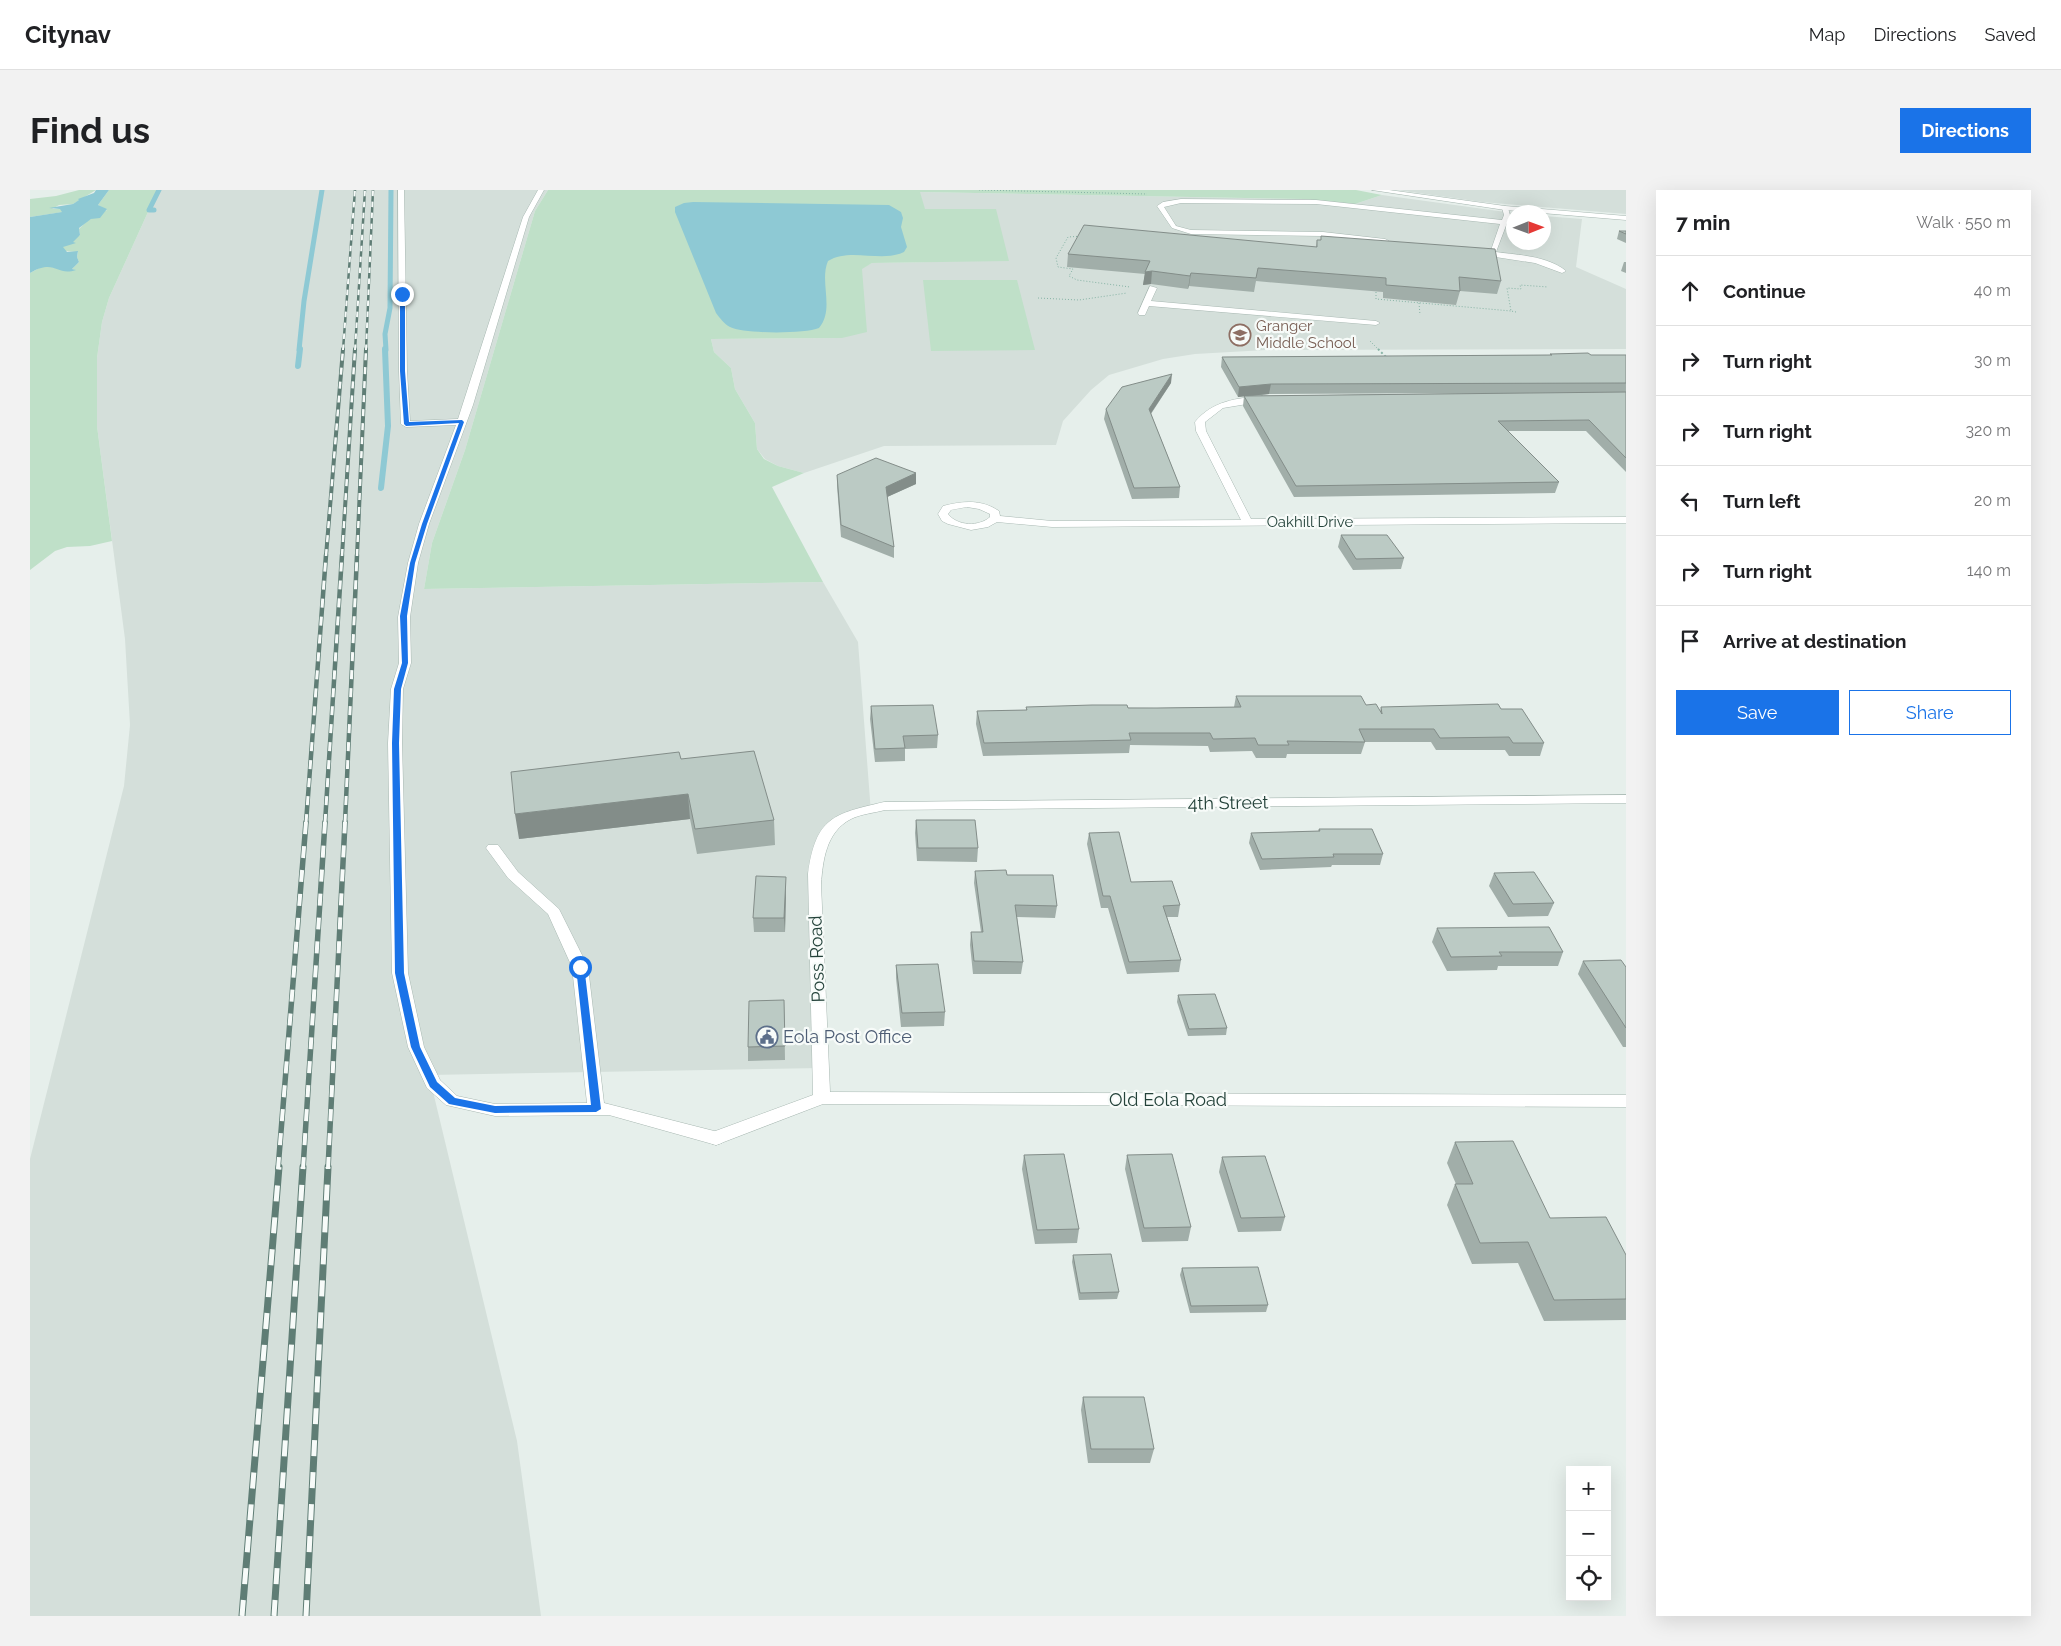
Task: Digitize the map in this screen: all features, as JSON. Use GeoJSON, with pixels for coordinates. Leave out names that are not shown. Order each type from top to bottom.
{"type":"FeatureCollection","features":[{"type":"Feature","properties":{"kind":"street"},"geometry":{"type":"LineString","coordinates":[[401,190],[403,371],[406,424],[462,422]]}},
{"type":"Feature","properties":{"kind":"street"},"geometry":{"type":"LineString","coordinates":[[493,848],[513,875],[554,912],[580,967],[596,1109],[495,1110],[452,1101],[433,1084],[416,1047],[400,973],[395,743],[397,689],[405,663],[404,616],[412,563],[424,524],[462,422],[526,217],[541,190]]}},
{"type":"Feature","properties":{"kind":"street"},"geometry":{"type":"LineString","coordinates":[[1375,190],[1505,208],[1626,218]]}},
{"type":"Feature","properties":{"kind":"street"},"geometry":{"type":"LineString","coordinates":[[1395,242],[1323,234],[1191,232],[1179,230],[1170,224],[1160,206],[1165,203],[1181,201],[1316,202],[1503,222]]}},
{"type":"Feature","properties":{"kind":"street"},"geometry":{"type":"LineString","coordinates":[[1492,254],[1507,215],[1505,208]]}},
{"type":"Feature","properties":{"kind":"street"},"geometry":{"type":"LineString","coordinates":[[1484,253],[1527,258],[1546,263],[1562,271]]}},
{"type":"Feature","properties":{"kind":"street"},"geometry":{"type":"LineString","coordinates":[[1142,313],[1153,288]]}},
{"type":"Feature","properties":{"kind":"street"},"geometry":{"type":"LineString","coordinates":[[1146,303],[1376,324]]}},
{"type":"Feature","properties":{"kind":"street"},"geometry":{"type":"LineString","coordinates":[[1248,523],[1200,431],[1200,422],[1204,416],[1220,406],[1233,402],[1270,399]]}},
{"type":"Feature","properties":{"kind":"street","name":"Oakhill Drive"},"geometry":{"type":"LineString","coordinates":[[995,518],[1052,524],[1626,520]]}},
{"type":"Feature","properties":{"kind":"street","name":"4th Street"},"geometry":{"type":"LineString","coordinates":[[833,824],[846,816],[884,806],[1626,799]]}},
{"type":"Feature","properties":{"kind":"street","name":"Poss Road"},"geometry":{"type":"LineString","coordinates":[[822,1098],[814,884],[816,860],[824,839],[833,824]]}},
{"type":"Feature","properties":{"kind":"street","name":"Old Eola Road"},"geometry":{"type":"LineString","coordinates":[[596,1109],[609,1109],[716,1138],[822,1098],[1626,1101]]}},
{"type":"Feature","properties":{"kind":"path"},"geometry":{"type":"LineString","coordinates":[[1091,236],[1068,237],[1056,258],[1058,267],[1073,269],[1069,276],[1077,280],[1130,287]]}},
{"type":"Feature","properties":{"kind":"path"},"geometry":{"type":"LineString","coordinates":[[1511,311],[1507,288],[1521,289],[1520,285],[1552,287]]}},
{"type":"Feature","properties":{"kind":"path"},"geometry":{"type":"LineString","coordinates":[[1376,292],[1376,299],[1516,312]]}},
{"type":"Feature","properties":{"kind":"path"},"geometry":{"type":"LineString","coordinates":[[1038,298],[1079,300],[1127,294]]}},
{"type":"Feature","properties":{"kind":"path"},"geometry":{"type":"LineString","coordinates":[[1419,302],[1420,315]]}},
{"type":"Feature","properties":{"kind":"path"},"geometry":{"type":"LineString","coordinates":[[1369,340],[1390,361]]}},
{"type":"Feature","properties":{"kind":"shaded area"},"geometry":{"type":"Polygon","coordinates":[[[158,190],[548,190],[535,211],[465,450],[432,543],[424,589],[823,582],[858,642],[871,813],[847,819],[837,827],[817,862],[821,1068],[429,1075],[517,1441],[541,1616],[30,1616],[30,1159],[124,786],[130,725],[125,639],[97,426],[97,358],[102,322],[109,298],[158,190]]]}},
{"type":"Feature","properties":{"kind":"shaded area"},"geometry":{"type":"Polygon","coordinates":[[[1397,190],[1626,190],[1626,214],[1551,208],[1551,205],[1482,202],[1397,190]]]}},
{"type":"Feature","properties":{"kind":"shaded area","name":"Granger Middle School"},"geometry":{"type":"Polygon","coordinates":[[[919,192],[1304,199],[1355,204],[1382,195],[1506,212],[1506,250],[1551,250],[1551,217],[1582,219],[1576,267],[1626,289],[1626,349],[1266,350],[1195,354],[1163,359],[1109,375],[1091,390],[1063,421],[1056,445],[884,446],[804,473],[778,466],[765,459],[757,449],[755,423],[735,389],[731,368],[714,352],[711,339],[842,338],[862,268],[872,263],[932,262],[923,231],[926,226],[919,192]]]}},
{"type":"Feature","properties":{"kind":"green space"},"geometry":{"type":"Polygon","coordinates":[[[79,190],[96,190],[73,204],[59,205],[52,209],[61,209],[63,212],[30,217],[30,199],[56,196],[79,190]]]}},
{"type":"Feature","properties":{"kind":"green space"},"geometry":{"type":"Polygon","coordinates":[[[109,190],[158,190],[109,298],[102,322],[97,358],[97,426],[112,541],[90,546],[67,547],[55,551],[30,570],[30,273],[43,266],[75,270],[72,269],[79,262],[78,252],[64,251],[62,247],[80,235],[79,229],[87,221],[107,210],[98,205],[109,190]]]}},
{"type":"Feature","properties":{"kind":"green space"},"geometry":{"type":"Polygon","coordinates":[[[548,190],[1356,190],[1382,195],[1355,204],[1304,199],[920,192],[925,209],[996,209],[1009,261],[872,263],[862,269],[867,332],[842,338],[711,339],[714,352],[731,368],[735,389],[755,423],[757,449],[764,459],[778,466],[804,473],[772,487],[823,582],[424,589],[432,543],[465,450],[535,211],[548,190]]]}},
{"type":"Feature","properties":{"kind":"green space"},"geometry":{"type":"Polygon","coordinates":[[[923,280],[1017,280],[1035,350],[931,351],[923,280]]]}},
{"type":"Feature","properties":{"kind":"water"},"geometry":{"type":"Polygon","coordinates":[[[96,190],[109,190],[98,205],[107,209],[100,218],[91,219],[79,228],[80,235],[73,242],[76,243],[63,247],[67,252],[78,251],[77,257],[79,262],[72,269],[76,270],[69,272],[45,267],[30,273],[30,217],[62,212],[60,209],[49,208],[73,204],[78,199],[94,193],[96,190]]]}},
{"type":"Feature","properties":{"kind":"water"},"geometry":{"type":"Polygon","coordinates":[[[693,202],[889,205],[901,212],[903,218],[901,227],[907,247],[904,252],[895,255],[846,255],[828,261],[825,278],[826,312],[824,321],[819,328],[788,332],[760,332],[737,329],[730,327],[722,321],[716,313],[675,212],[675,207],[693,202]]]}},
{"type":"Feature","properties":{"kind":"building"},"geometry":{"type":"Polygon","coordinates":[[[1084,225],[1317,247],[1317,240],[1321,240],[1321,236],[1495,249],[1501,281],[1459,277],[1460,291],[1386,285],[1386,278],[1258,268],[1256,278],[1191,273],[1190,276],[1152,271],[1145,272],[1150,261],[1068,254],[1084,225]]]}},
{"type":"Feature","properties":{"kind":"building"},"geometry":{"type":"Polygon","coordinates":[[[1588,353],[1591,355],[1626,355],[1626,383],[1271,384],[1239,387],[1222,357],[1552,355],[1550,354],[1588,353]]]}},
{"type":"Feature","properties":{"kind":"building"},"geometry":{"type":"Polygon","coordinates":[[[1172,374],[1149,409],[1180,487],[1134,488],[1106,409],[1122,387],[1172,374]]]}},
{"type":"Feature","properties":{"kind":"building"},"geometry":{"type":"Polygon","coordinates":[[[1626,392],[1626,458],[1589,420],[1498,421],[1559,482],[1296,486],[1244,396],[1626,392]]]}},
{"type":"Feature","properties":{"kind":"building"},"geometry":{"type":"Polygon","coordinates":[[[876,458],[916,473],[886,487],[894,547],[841,525],[837,475],[876,458]]]}},
{"type":"Feature","properties":{"kind":"building"},"geometry":{"type":"Polygon","coordinates":[[[1341,535],[1387,535],[1404,558],[1356,559],[1341,535]]]}},
{"type":"Feature","properties":{"kind":"building"},"geometry":{"type":"Polygon","coordinates":[[[1236,696],[1361,696],[1366,705],[1376,704],[1382,714],[1381,707],[1498,704],[1501,709],[1522,709],[1544,743],[1513,743],[1509,737],[1440,738],[1434,729],[1359,729],[1365,742],[1287,741],[1289,745],[1258,745],[1255,738],[1213,739],[1210,733],[1129,733],[1131,740],[984,743],[977,711],[1027,710],[1026,707],[1092,705],[1127,705],[1128,708],[1241,707],[1236,696]]]}},
{"type":"Feature","properties":{"kind":"building"},"geometry":{"type":"Polygon","coordinates":[[[933,705],[938,735],[903,736],[905,748],[875,749],[871,706],[933,705]]]}},
{"type":"Feature","properties":{"kind":"building"},"geometry":{"type":"Polygon","coordinates":[[[754,751],[774,820],[695,829],[688,794],[515,814],[511,772],[679,752],[681,759],[754,751]]]}},
{"type":"Feature","properties":{"kind":"building"},"geometry":{"type":"Polygon","coordinates":[[[916,820],[975,820],[978,848],[918,848],[916,820]]]}},
{"type":"Feature","properties":{"kind":"building"},"geometry":{"type":"Polygon","coordinates":[[[1319,829],[1372,829],[1383,854],[1333,854],[1334,857],[1262,859],[1251,833],[1320,831],[1319,829]]]}},
{"type":"Feature","properties":{"kind":"building"},"geometry":{"type":"Polygon","coordinates":[[[1119,832],[1131,882],[1172,881],[1180,905],[1163,906],[1181,960],[1129,962],[1110,896],[1103,896],[1089,833],[1119,832]]]}},
{"type":"Feature","properties":{"kind":"building"},"geometry":{"type":"Polygon","coordinates":[[[1006,870],[1007,875],[1053,875],[1057,906],[1015,905],[1023,962],[974,961],[971,932],[983,932],[975,871],[1006,870]]]}},
{"type":"Feature","properties":{"kind":"building"},"geometry":{"type":"Polygon","coordinates":[[[1534,872],[1554,903],[1513,904],[1494,873],[1534,872]]]}},
{"type":"Feature","properties":{"kind":"building"},"geometry":{"type":"Polygon","coordinates":[[[756,876],[786,877],[784,918],[753,918],[756,876]]]}},
{"type":"Feature","properties":{"kind":"building"},"geometry":{"type":"Polygon","coordinates":[[[1549,927],[1563,952],[1499,952],[1502,956],[1451,957],[1437,928],[1549,927]]]}},
{"type":"Feature","properties":{"kind":"building"},"geometry":{"type":"Polygon","coordinates":[[[1621,960],[1626,967],[1626,1028],[1583,961],[1621,960]]]}},
{"type":"Feature","properties":{"kind":"building"},"geometry":{"type":"Polygon","coordinates":[[[938,964],[945,1012],[902,1013],[896,965],[938,964]]]}},
{"type":"Feature","properties":{"kind":"building"},"geometry":{"type":"Polygon","coordinates":[[[1215,994],[1227,1028],[1189,1029],[1178,995],[1215,994]]]}},
{"type":"Feature","properties":{"kind":"building","name":"Eola Post Office"},"geometry":{"type":"Polygon","coordinates":[[[784,1000],[785,1046],[748,1047],[749,1001],[784,1000]]]}},
{"type":"Feature","properties":{"kind":"building"},"geometry":{"type":"Polygon","coordinates":[[[1513,1141],[1550,1218],[1606,1217],[1626,1255],[1626,1299],[1554,1300],[1528,1242],[1480,1243],[1455,1184],[1473,1184],[1455,1142],[1513,1141]]]}},
{"type":"Feature","properties":{"kind":"building"},"geometry":{"type":"Polygon","coordinates":[[[1064,1154],[1079,1229],[1037,1230],[1024,1155],[1064,1154]]]}},
{"type":"Feature","properties":{"kind":"building"},"geometry":{"type":"Polygon","coordinates":[[[1172,1154],[1191,1227],[1144,1228],[1127,1155],[1172,1154]]]}},
{"type":"Feature","properties":{"kind":"building"},"geometry":{"type":"Polygon","coordinates":[[[1265,1156],[1285,1217],[1241,1218],[1222,1157],[1265,1156]]]}},
{"type":"Feature","properties":{"kind":"building"},"geometry":{"type":"Polygon","coordinates":[[[1111,1254],[1119,1292],[1080,1293],[1073,1255],[1111,1254]]]}},
{"type":"Feature","properties":{"kind":"building"},"geometry":{"type":"Polygon","coordinates":[[[1258,1267],[1268,1305],[1191,1306],[1182,1268],[1258,1267]]]}},
{"type":"Feature","properties":{"kind":"building"},"geometry":{"type":"Polygon","coordinates":[[[1083,1397],[1144,1397],[1154,1449],[1091,1449],[1083,1397]]]}},
{"type":"Feature","properties":{"kind":"waterway"},"geometry":{"type":"LineString","coordinates":[[154,210],[149,210],[159,190]]}},
{"type":"Feature","properties":{"kind":"waterway"},"geometry":{"type":"LineString","coordinates":[[299,350],[304,301],[322,190]]}},
{"type":"Feature","properties":{"kind":"waterway"},"geometry":{"type":"LineString","coordinates":[[386,350],[385,334],[390,308],[391,190]]}},
{"type":"Feature","properties":{"kind":"waterway"},"geometry":{"type":"LineString","coordinates":[[298,366],[300,349]]}},
{"type":"Feature","properties":{"kind":"waterway"},"geometry":{"type":"LineString","coordinates":[[381,488],[388,426],[385,349]]}},
{"type":"Feature","properties":{"kind":"railway"},"geometry":{"type":"LineString","coordinates":[[343,350],[355,190]]}},
{"type":"Feature","properties":{"kind":"railway"},"geometry":{"type":"LineString","coordinates":[[355,350],[365,190]]}},
{"type":"Feature","properties":{"kind":"railway"},"geometry":{"type":"LineString","coordinates":[[366,350],[373,190]]}},
{"type":"Feature","properties":{"kind":"railway"},"geometry":{"type":"LineString","coordinates":[[326,556],[343,349]]}},
{"type":"Feature","properties":{"kind":"railway"},"geometry":{"type":"LineString","coordinates":[[342,556],[355,349]]}},
{"type":"Feature","properties":{"kind":"railway"},"geometry":{"type":"LineString","coordinates":[[357,556],[366,349]]}},
{"type":"Feature","properties":{"kind":"railway"},"geometry":{"type":"LineString","coordinates":[[306,823],[326,555]]}},
{"type":"Feature","properties":{"kind":"railway"},"geometry":{"type":"LineString","coordinates":[[325,823],[342,555]]}},
{"type":"Feature","properties":{"kind":"railway"},"geometry":{"type":"LineString","coordinates":[[345,823],[357,555]]}},
{"type":"Feature","properties":{"kind":"railway"},"geometry":{"type":"LineString","coordinates":[[278,1169],[306,822]]}},
{"type":"Feature","properties":{"kind":"railway"},"geometry":{"type":"LineString","coordinates":[[303,1169],[325,822]]}},
{"type":"Feature","properties":{"kind":"railway"},"geometry":{"type":"LineString","coordinates":[[328,1169],[345,822]]}},
{"type":"Feature","properties":{"kind":"railway"},"geometry":{"type":"LineString","coordinates":[[242,1616],[279,1167]]}},
{"type":"Feature","properties":{"kind":"railway"},"geometry":{"type":"LineString","coordinates":[[274,1616],[303,1167]]}},
{"type":"Feature","properties":{"kind":"railway"},"geometry":{"type":"LineString","coordinates":[[306,1616],[328,1167]]}},
{"type":"Feature","properties":{"kind":"place","name":"Granger Middle School"},"geometry":{"type":"Point","coordinates":[1240,335]}},
{"type":"Feature","properties":{"kind":"place","name":"Eola Post Office"},"geometry":{"type":"Point","coordinates":[767,1037]}},
{"type":"Feature","properties":{"kind":"route"},"geometry":{"type":"LineString","coordinates":[[402,294],[406,424],[462,422],[424,524],[412,563],[404,616],[405,663],[397,689],[395,743],[400,973],[416,1047],[433,1084],[452,1101],[495,1110],[596,1109],[580,967]]}}]}
